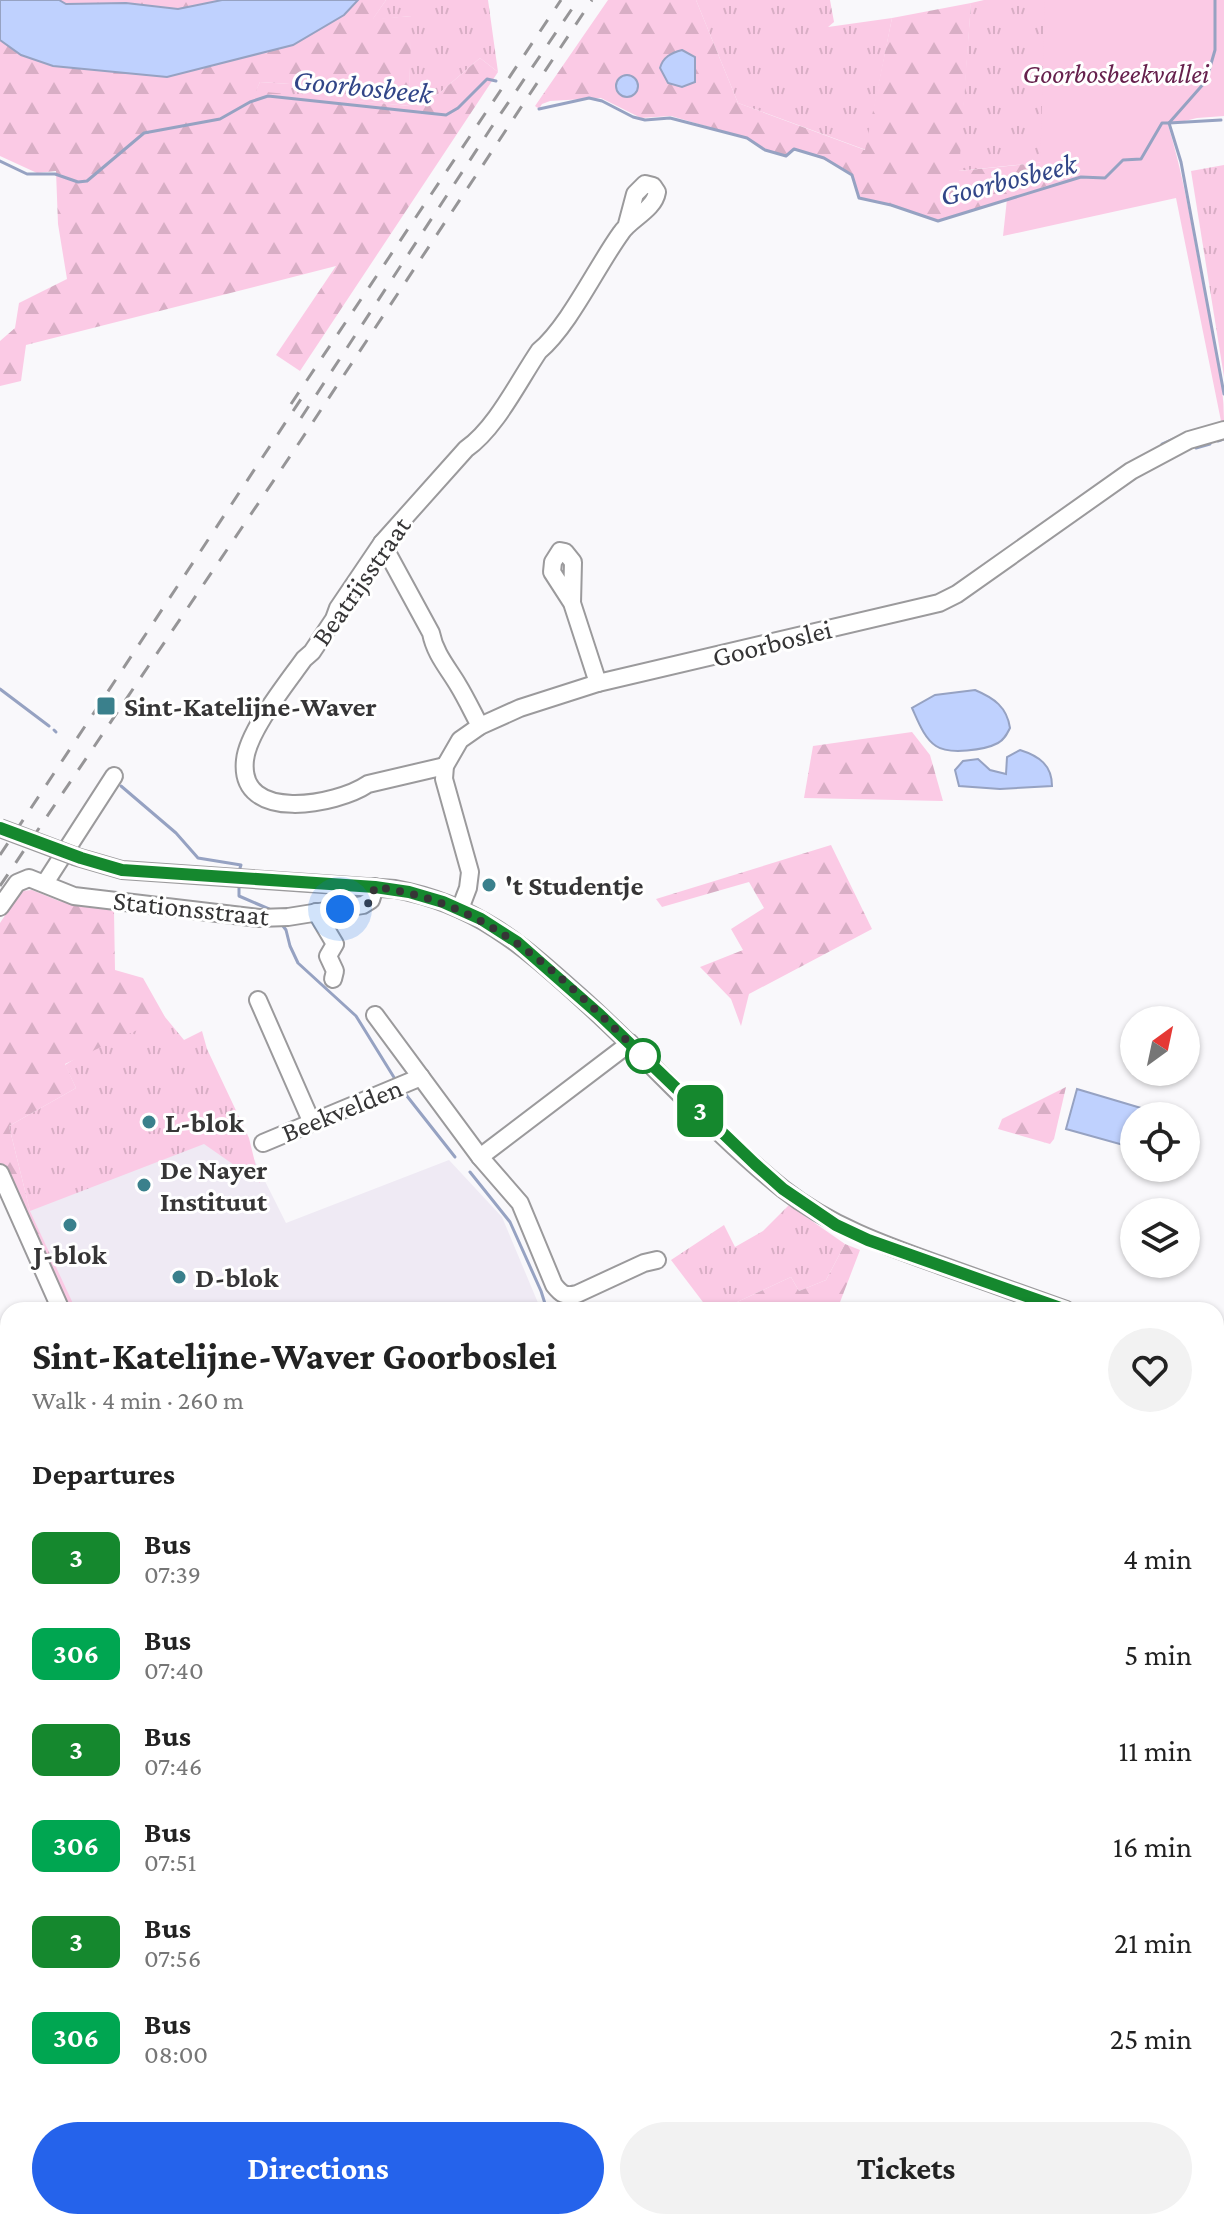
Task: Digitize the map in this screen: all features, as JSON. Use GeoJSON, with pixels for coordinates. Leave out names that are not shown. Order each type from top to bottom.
{"type":"FeatureCollection","features":[{"type":"Feature","properties":{"kind":"street","name":"Beatrijsstraat"},"geometry":{"type":"LineString","coordinates":[[445,766],[368,784],[309,803],[286,805],[261,798],[246,777],[245,757],[257,728],[312,652],[382,543],[496,420],[539,351],[565,318],[627,224]]}},
{"type":"Feature","properties":{"kind":"street","name":"Goorboslei"},"geometry":{"type":"LineString","coordinates":[[445,766],[460,740],[480,726],[520,708],[598,683],[939,603],[957,594],[1131,471],[1189,440],[1224,430]]}},
{"type":"Feature","properties":{"kind":"street"},"geometry":{"type":"LineString","coordinates":[[382,543],[431,633],[433,644],[449,675],[457,682],[480,726]]}},
{"type":"Feature","properties":{"kind":"street"},"geometry":{"type":"LineString","coordinates":[[572,603],[598,683]]}},
{"type":"Feature","properties":{"kind":"street"},"geometry":{"type":"LineString","coordinates":[[445,766],[444,779],[470,872],[460,909]]}},
{"type":"Feature","properties":{"kind":"street"},"geometry":{"type":"LineString","coordinates":[[0,907],[23,879],[45,883],[114,776]]}},
{"type":"Feature","properties":{"kind":"street","name":"Stationsstraat"},"geometry":{"type":"LineString","coordinates":[[0,828],[122,870],[375,887],[417,894],[460,909],[517,942],[630,1043],[783,1189],[836,1225],[868,1240],[1043,1302]]}},
{"type":"Feature","properties":{"kind":"street","name":"Stationsstraat"},"geometry":{"type":"LineString","coordinates":[[45,883],[74,896],[259,918],[288,917],[369,903],[375,887]]}},
{"type":"Feature","properties":{"kind":"street"},"geometry":{"type":"LineString","coordinates":[[316,912],[335,944],[328,956],[335,971],[333,979]]}},
{"type":"Feature","properties":{"kind":"street"},"geometry":{"type":"LineString","coordinates":[[258,1000],[312,1123]]}},
{"type":"Feature","properties":{"kind":"street"},"geometry":{"type":"LineString","coordinates":[[375,1015],[480,1157],[520,1203],[554,1285],[561,1294],[577,1294],[657,1260]]}},
{"type":"Feature","properties":{"kind":"street"},"geometry":{"type":"LineString","coordinates":[[480,1157],[630,1043]]}},
{"type":"Feature","properties":{"kind":"street","name":"Beekvelden"},"geometry":{"type":"LineString","coordinates":[[263,1143],[421,1077]]}},
{"type":"Feature","properties":{"kind":"street"},"geometry":{"type":"LineString","coordinates":[[0,1173],[57,1302]]}},
{"type":"Feature","properties":{"kind":"shaded area","name":"De Nayer Instituut"},"geometry":{"type":"Polygon","coordinates":[[[195,1042],[286,1223],[449,1160],[502,1217],[538,1302],[68,1302],[30,1211],[195,1042]]]}},
{"type":"Feature","properties":{"kind":"green space"},"geometry":{"type":"Polygon","coordinates":[[[59,0],[222,0],[178,9],[126,3],[65,4],[59,0]]]}},
{"type":"Feature","properties":{"kind":"green space"},"geometry":{"type":"Polygon","coordinates":[[[358,0],[386,0],[373,19],[412,16],[409,92],[260,82],[256,91],[409,106],[410,100],[436,96],[480,58],[498,72],[300,371],[276,355],[336,266],[26,345],[21,381],[0,386],[0,341],[15,328],[19,303],[67,279],[58,224],[56,171],[37,173],[0,156],[0,40],[21,55],[82,69],[113,72],[344,15],[358,0]]]}},
{"type":"Feature","properties":{"kind":"green space"},"geometry":{"type":"Polygon","coordinates":[[[386,0],[488,0],[498,72],[480,58],[436,96],[410,100],[410,106],[255,92],[260,82],[409,92],[411,16],[372,20],[386,0]]]}},
{"type":"Feature","properties":{"kind":"green space"},"geometry":{"type":"Polygon","coordinates":[[[608,0],[696,0],[738,103],[865,150],[892,18],[971,3],[959,171],[1046,162],[1063,181],[938,221],[859,198],[852,175],[823,159],[794,149],[786,156],[765,149],[747,138],[671,116],[641,118],[601,98],[550,101],[539,109],[535,106],[608,0]]]}},
{"type":"Feature","properties":{"kind":"green space"},"geometry":{"type":"Polygon","coordinates":[[[696,0],[830,0],[834,22],[828,27],[892,18],[866,150],[738,103],[696,0]]]}},
{"type":"Feature","properties":{"kind":"green space"},"geometry":{"type":"Polygon","coordinates":[[[984,0],[1045,0],[1046,162],[958,171],[971,3],[984,0]]]}},
{"type":"Feature","properties":{"kind":"green space","name":"Goorbosbeekvallei"},"geometry":{"type":"Polygon","coordinates":[[[1045,0],[1224,0],[1224,116],[1168,125],[1183,184],[1216,351],[1224,421],[1221,421],[1176,198],[1003,236],[1007,199],[1062,181],[1040,170],[1045,0]]]}},
{"type":"Feature","properties":{"kind":"green space"},"geometry":{"type":"Polygon","coordinates":[[[1224,165],[1224,377],[1191,171],[1224,165]]]}},
{"type":"Feature","properties":{"kind":"green space"},"geometry":{"type":"Polygon","coordinates":[[[912,732],[930,755],[943,801],[804,798],[813,746],[912,732]]]}},
{"type":"Feature","properties":{"kind":"green space"},"geometry":{"type":"Polygon","coordinates":[[[831,845],[872,929],[749,994],[741,1026],[731,999],[700,967],[743,950],[731,929],[764,908],[749,882],[662,907],[656,899],[831,845]]]}},
{"type":"Feature","properties":{"kind":"green space"},"geometry":{"type":"Polygon","coordinates":[[[32,890],[59,901],[114,911],[115,970],[143,978],[165,1017],[65,1064],[76,1088],[9,1126],[30,1211],[72,1302],[47,1302],[0,1195],[0,923],[21,891],[32,890]]]}},
{"type":"Feature","properties":{"kind":"green space"},"geometry":{"type":"Polygon","coordinates":[[[153,1009],[165,1017],[184,1040],[202,1031],[207,1049],[249,1138],[260,1183],[204,1144],[30,1211],[9,1126],[76,1088],[65,1065],[153,1009]]]}},
{"type":"Feature","properties":{"kind":"green space"},"geometry":{"type":"Polygon","coordinates":[[[1066,1087],[1054,1139],[1050,1144],[998,1129],[1002,1119],[1066,1087]]]}},
{"type":"Feature","properties":{"kind":"green space"},"geometry":{"type":"Polygon","coordinates":[[[789,1205],[845,1244],[826,1280],[799,1291],[791,1277],[737,1302],[703,1302],[671,1260],[724,1225],[735,1247],[763,1231],[789,1205]]]}},
{"type":"Feature","properties":{"kind":"green space"},"geometry":{"type":"Polygon","coordinates":[[[845,1244],[860,1250],[840,1302],[737,1302],[791,1277],[799,1291],[826,1280],[845,1244]]]}},
{"type":"Feature","properties":{"kind":"water"},"geometry":{"type":"Polygon","coordinates":[[[0,0],[59,0],[66,4],[126,3],[178,9],[222,0],[358,0],[344,15],[293,45],[167,77],[53,66],[21,55],[0,40],[0,0]]]}},
{"type":"Feature","properties":{"kind":"water"},"geometry":{"type":"Polygon","coordinates":[[[682,50],[695,57],[695,82],[682,87],[668,83],[660,68],[668,56],[682,50]]]}},
{"type":"Feature","properties":{"kind":"water"},"geometry":{"type":"Polygon","coordinates":[[[627,75],[635,78],[638,86],[635,94],[627,97],[619,94],[616,86],[619,78],[627,75]]]}},
{"type":"Feature","properties":{"kind":"water"},"geometry":{"type":"Polygon","coordinates":[[[975,690],[1003,709],[1010,728],[1005,737],[992,746],[958,751],[942,749],[932,743],[912,708],[935,695],[975,690]]]}},
{"type":"Feature","properties":{"kind":"water"},"geometry":{"type":"Polygon","coordinates":[[[1020,750],[1043,762],[1050,772],[1052,786],[1000,789],[959,786],[955,770],[963,761],[978,759],[990,770],[1006,774],[1007,757],[1020,750]]]}},
{"type":"Feature","properties":{"kind":"water"},"geometry":{"type":"Polygon","coordinates":[[[1077,1089],[1121,1102],[1120,1144],[1066,1129],[1077,1089]]]}},
{"type":"Feature","properties":{"kind":"waterway","name":"Goorbosbeek"},"geometry":{"type":"LineString","coordinates":[[539,109],[589,98],[633,117],[645,120],[670,118],[747,138],[765,150],[786,156],[794,149],[824,158],[852,175],[859,198],[938,221],[1081,177],[1105,178],[1123,160],[1141,159],[1162,123],[1169,123],[1206,81],[1215,50],[1215,0]]}},
{"type":"Feature","properties":{"kind":"waterway","name":"Goorbosbeek"},"geometry":{"type":"LineString","coordinates":[[0,161],[27,174],[55,174],[78,182],[87,181],[144,133],[220,119],[268,96],[446,115],[458,108],[487,79],[496,81]]}},
{"type":"Feature","properties":{"kind":"waterway"},"geometry":{"type":"LineString","coordinates":[[1169,123],[1221,120]]}},
{"type":"Feature","properties":{"kind":"waterway"},"geometry":{"type":"LineString","coordinates":[[1169,123],[1181,162],[1224,394]]}},
{"type":"Feature","properties":{"kind":"waterway"},"geometry":{"type":"LineString","coordinates":[[1162,444],[1180,436]]}},
{"type":"Feature","properties":{"kind":"waterway"},"geometry":{"type":"LineString","coordinates":[[1218,441],[1224,439]]}},
{"type":"Feature","properties":{"kind":"waterway"},"geometry":{"type":"LineString","coordinates":[[1196,448],[1210,444]]}},
{"type":"Feature","properties":{"kind":"waterway"},"geometry":{"type":"LineString","coordinates":[[0,689],[49,726]]}},
{"type":"Feature","properties":{"kind":"waterway"},"geometry":{"type":"LineString","coordinates":[[121,786],[176,833],[198,858],[241,865],[240,868]]}},
{"type":"Feature","properties":{"kind":"waterway"},"geometry":{"type":"LineString","coordinates":[[239,887],[239,896],[269,909]]}},
{"type":"Feature","properties":{"kind":"waterway"},"geometry":{"type":"LineString","coordinates":[[280,922],[298,963],[356,1016],[395,1079]]}},
{"type":"Feature","properties":{"kind":"waterway"},"geometry":{"type":"LineString","coordinates":[[403,1091],[455,1157]]}},
{"type":"Feature","properties":{"kind":"waterway"},"geometry":{"type":"LineString","coordinates":[[470,1172],[510,1222],[544,1302]]}},
{"type":"Feature","properties":{"kind":"railway"},"geometry":{"type":"LineString","coordinates":[[291,404],[561,0]]}},
{"type":"Feature","properties":{"kind":"railway"},"geometry":{"type":"LineString","coordinates":[[301,418],[578,0]]}},
{"type":"Feature","properties":{"kind":"railway"},"geometry":{"type":"LineString","coordinates":[[0,886],[301,440],[592,0]]}},
{"type":"Feature","properties":{"kind":"railway"},"geometry":{"type":"LineString","coordinates":[[0,855],[301,399]]}},
{"type":"Feature","properties":{"kind":"bus line","name":"3"},"geometry":{"type":"LineString","coordinates":[[0,828],[122,870],[375,887],[426,896],[460,909],[501,930],[545,965],[755,1164],[814,1211],[868,1240],[1043,1302]]}},
{"type":"Feature","properties":{"kind":"place","name":"Sint-Katelijne-Waver"},"geometry":{"type":"Point","coordinates":[106,706]}},
{"type":"Feature","properties":{"kind":"place","name":"'t Studentje"},"geometry":{"type":"Point","coordinates":[489,885]}},
{"type":"Feature","properties":{"kind":"place","name":"L-blok"},"geometry":{"type":"Point","coordinates":[149,1122]}},
{"type":"Feature","properties":{"kind":"place","name":"De Nayer Instituut"},"geometry":{"type":"Point","coordinates":[144,1185]}},
{"type":"Feature","properties":{"kind":"place","name":"J-blok"},"geometry":{"type":"Point","coordinates":[70,1225]}},
{"type":"Feature","properties":{"kind":"place","name":"D-blok"},"geometry":{"type":"Point","coordinates":[179,1277]}},
{"type":"Feature","properties":{"kind":"route"},"geometry":{"type":"LineString","coordinates":[[340,909],[369,903],[375,887],[426,896],[481,919],[501,930],[545,965],[650,1063],[643,1056]]}}]}
